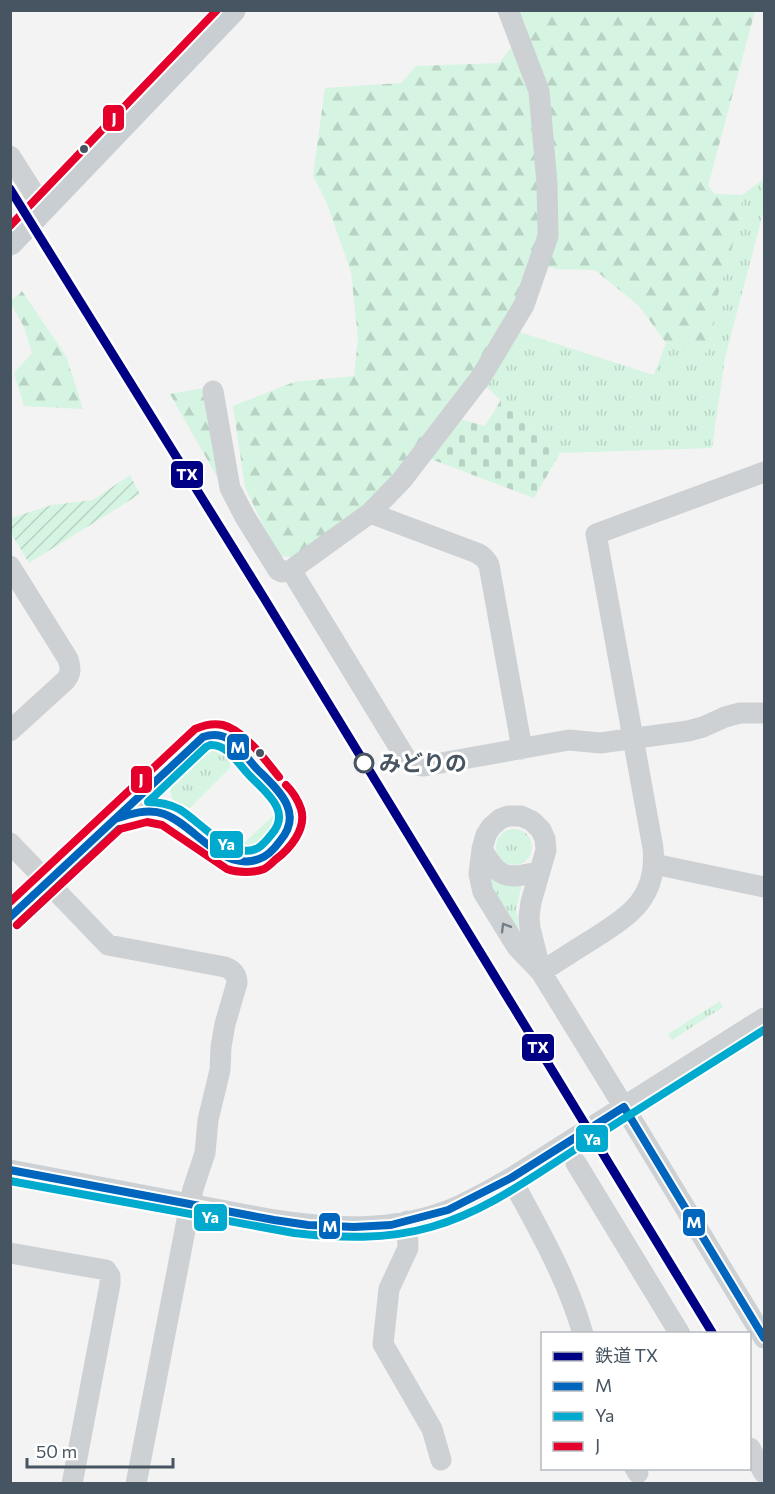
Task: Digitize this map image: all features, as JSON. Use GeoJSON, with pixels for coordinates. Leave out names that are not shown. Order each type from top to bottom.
{"type":"FeatureCollection","features":[{"type":"Feature","properties":{"kind":"main road"},"geometry":{"type":"LineString","coordinates":[[10,242],[232,10]]}},
{"type":"Feature","properties":{"kind":"street"},"geometry":{"type":"LineString","coordinates":[[213,391],[230,488],[245,518],[278,570],[282,572],[291,570],[370,513],[402,480],[481,377],[524,305],[548,236],[547,184],[539,91],[508,10]]}},
{"type":"Feature","properties":{"kind":"street"},"geometry":{"type":"LineString","coordinates":[[10,156],[43,208]]}},
{"type":"Feature","properties":{"kind":"street"},"geometry":{"type":"LineString","coordinates":[[541,972],[624,919],[640,903],[653,873],[653,848],[596,534],[765,472]]}},
{"type":"Feature","properties":{"kind":"street"},"geometry":{"type":"LineString","coordinates":[[370,513],[484,556],[487,561],[522,749]]}},
{"type":"Feature","properties":{"kind":"street"},"geometry":{"type":"LineString","coordinates":[[10,566],[68,659],[70,666],[66,680],[10,731]]}},
{"type":"Feature","properties":{"kind":"street"},"geometry":{"type":"LineString","coordinates":[[291,570],[405,757],[415,765],[424,766],[569,740],[600,743],[632,740],[688,731],[740,713],[765,713]]}},
{"type":"Feature","properties":{"kind":"street"},"geometry":{"type":"LineString","coordinates":[[10,917],[200,738],[211,734],[223,736],[235,745],[284,798],[291,812],[287,833],[279,844],[260,859],[239,862],[225,856],[166,814],[147,811],[115,819]]}},
{"type":"Feature","properties":{"kind":"street"},"geometry":{"type":"LineString","coordinates":[[164,773],[161,786],[166,814]]}},
{"type":"Feature","properties":{"kind":"street"},"geometry":{"type":"LineString","coordinates":[[541,972],[529,918],[531,902],[546,849],[545,839],[541,830],[532,821],[521,816],[508,816],[500,819],[486,835],[479,874],[483,892],[517,947],[541,972],[765,1338]]}},
{"type":"Feature","properties":{"kind":"street"},"geometry":{"type":"LineString","coordinates":[[10,843],[108,945],[225,967],[234,972],[237,983],[225,1024],[220,1070],[208,1120],[205,1154],[190,1203],[136,1484]]}},
{"type":"Feature","properties":{"kind":"street"},"geometry":{"type":"LineString","coordinates":[[482,849],[490,865],[502,873],[516,877],[540,871]]}},
{"type":"Feature","properties":{"kind":"street"},"geometry":{"type":"LineString","coordinates":[[654,864],[765,887]]}},
{"type":"Feature","properties":{"kind":"street"},"geometry":{"type":"LineString","coordinates":[[10,1170],[308,1225],[354,1227],[391,1225],[448,1210],[511,1178],[765,1018]]}},
{"type":"Feature","properties":{"kind":"street"},"geometry":{"type":"LineString","coordinates":[[576,1163],[679,1332]]}},
{"type":"Feature","properties":{"kind":"street"},"geometry":{"type":"LineString","coordinates":[[511,1178],[553,1255],[575,1307],[582,1332]]}},
{"type":"Feature","properties":{"kind":"street"},"geometry":{"type":"LineString","coordinates":[[407,1221],[408,1248],[389,1289],[383,1344],[432,1429],[441,1460]]}},
{"type":"Feature","properties":{"kind":"street"},"geometry":{"type":"LineString","coordinates":[[10,1252],[106,1270],[110,1276],[72,1484]]}},
{"type":"Feature","properties":{"kind":"street"},"geometry":{"type":"LineString","coordinates":[[751,1450],[765,1473]]}},
{"type":"Feature","properties":{"kind":"green space"},"geometry":{"type":"Polygon","coordinates":[[[518,11],[755,11],[708,186],[715,194],[742,195],[740,220],[718,295],[708,353],[666,343],[639,306],[595,270],[556,269],[533,261],[490,354],[401,471],[362,509],[294,558],[277,555],[245,487],[233,406],[294,382],[354,376],[358,338],[351,272],[326,201],[313,175],[325,88],[401,83],[416,66],[499,63],[527,28],[518,11]]]}},
{"type":"Feature","properties":{"kind":"green space"},"geometry":{"type":"Polygon","coordinates":[[[764,179],[764,209],[725,358],[712,448],[560,453],[482,383],[513,330],[654,375],[666,343],[708,353],[718,295],[740,220],[742,195],[764,179]]]}},
{"type":"Feature","properties":{"kind":"green space"},"geometry":{"type":"Polygon","coordinates":[[[22,291],[66,356],[83,409],[24,406],[14,373],[32,353],[24,327],[10,302],[22,291]]]}},
{"type":"Feature","properties":{"kind":"green space"},"geometry":{"type":"Polygon","coordinates":[[[204,388],[220,482],[170,394],[204,388]]]}},
{"type":"Feature","properties":{"kind":"green space"},"geometry":{"type":"Polygon","coordinates":[[[501,400],[560,453],[534,498],[428,458],[459,419],[485,426],[501,400]]]}},
{"type":"Feature","properties":{"kind":"green space"},"geometry":{"type":"Polygon","coordinates":[[[130,475],[140,494],[29,563],[11,533],[11,518],[52,505],[93,500],[130,475]]]}},
{"type":"Feature","properties":{"kind":"green space"},"geometry":{"type":"Polygon","coordinates":[[[214,747],[227,753],[230,768],[189,809],[181,810],[172,796],[174,779],[196,758],[214,747]]]}},
{"type":"Feature","properties":{"kind":"green space"},"geometry":{"type":"Polygon","coordinates":[[[278,812],[281,817],[279,826],[271,839],[256,851],[241,852],[240,847],[278,812]]]}},
{"type":"Feature","properties":{"kind":"green space"},"geometry":{"type":"Polygon","coordinates":[[[514,829],[527,834],[532,847],[527,860],[514,865],[501,860],[496,847],[501,834],[514,829]]]}},
{"type":"Feature","properties":{"kind":"green space"},"geometry":{"type":"Polygon","coordinates":[[[489,876],[522,884],[516,909],[520,932],[494,901],[489,876]]]}},
{"type":"Feature","properties":{"kind":"green space"},"geometry":{"type":"Polygon","coordinates":[[[720,1001],[723,1007],[672,1040],[668,1034],[720,1001]]]}},
{"type":"Feature","properties":{"kind":"rail line","name":"TX"},"geometry":{"type":"LineString","coordinates":[[10,189],[264,598],[712,1332]]}},
{"type":"Feature","properties":{"kind":"transit line","name":"J"},"geometry":{"type":"LineString","coordinates":[[10,226],[217,10]]}},
{"type":"Feature","properties":{"kind":"transit line","name":"J"},"geometry":{"type":"LineString","coordinates":[[10,902],[195,729],[216,724],[231,728],[247,739],[279,777]]}},
{"type":"Feature","properties":{"kind":"transit line","name":"M"},"geometry":{"type":"LineString","coordinates":[[10,917],[203,737],[221,736],[234,743],[280,793],[289,811],[290,820],[287,830],[271,852],[259,859],[246,862],[221,854],[187,828],[158,812],[145,812],[127,815],[121,817],[115,819]]}},
{"type":"Feature","properties":{"kind":"transit line","name":"Ya"},"geometry":{"type":"LineString","coordinates":[[210,745],[227,751],[269,795],[278,810],[277,826],[258,848],[248,851],[238,850],[227,845],[179,809],[148,802],[210,745]]}},
{"type":"Feature","properties":{"kind":"transit line","name":"J"},"geometry":{"type":"LineString","coordinates":[[17,925],[120,829],[147,822],[162,825],[227,869],[246,872],[264,869],[291,844],[302,824],[300,806],[286,785]]}},
{"type":"Feature","properties":{"kind":"transit line","name":"Ya"},"geometry":{"type":"LineString","coordinates":[[17,925],[119,829]]}},
{"type":"Feature","properties":{"kind":"transit line","name":"Ya"},"geometry":{"type":"LineString","coordinates":[[10,1181],[294,1233],[363,1237],[414,1231],[451,1220],[508,1193],[764,1030]]}},
{"type":"Feature","properties":{"kind":"transit line","name":"M"},"geometry":{"type":"LineString","coordinates":[[624,1107],[764,1338]]}},
{"type":"Feature","properties":{"kind":"transit line","name":"M"},"geometry":{"type":"LineString","coordinates":[[10,1170],[308,1225],[354,1227],[391,1225],[448,1210],[511,1178],[624,1107]]}},
{"type":"Feature","properties":{"kind":"place","name":"みどりの"},"geometry":{"type":"Point","coordinates":[364,763]}}]}
